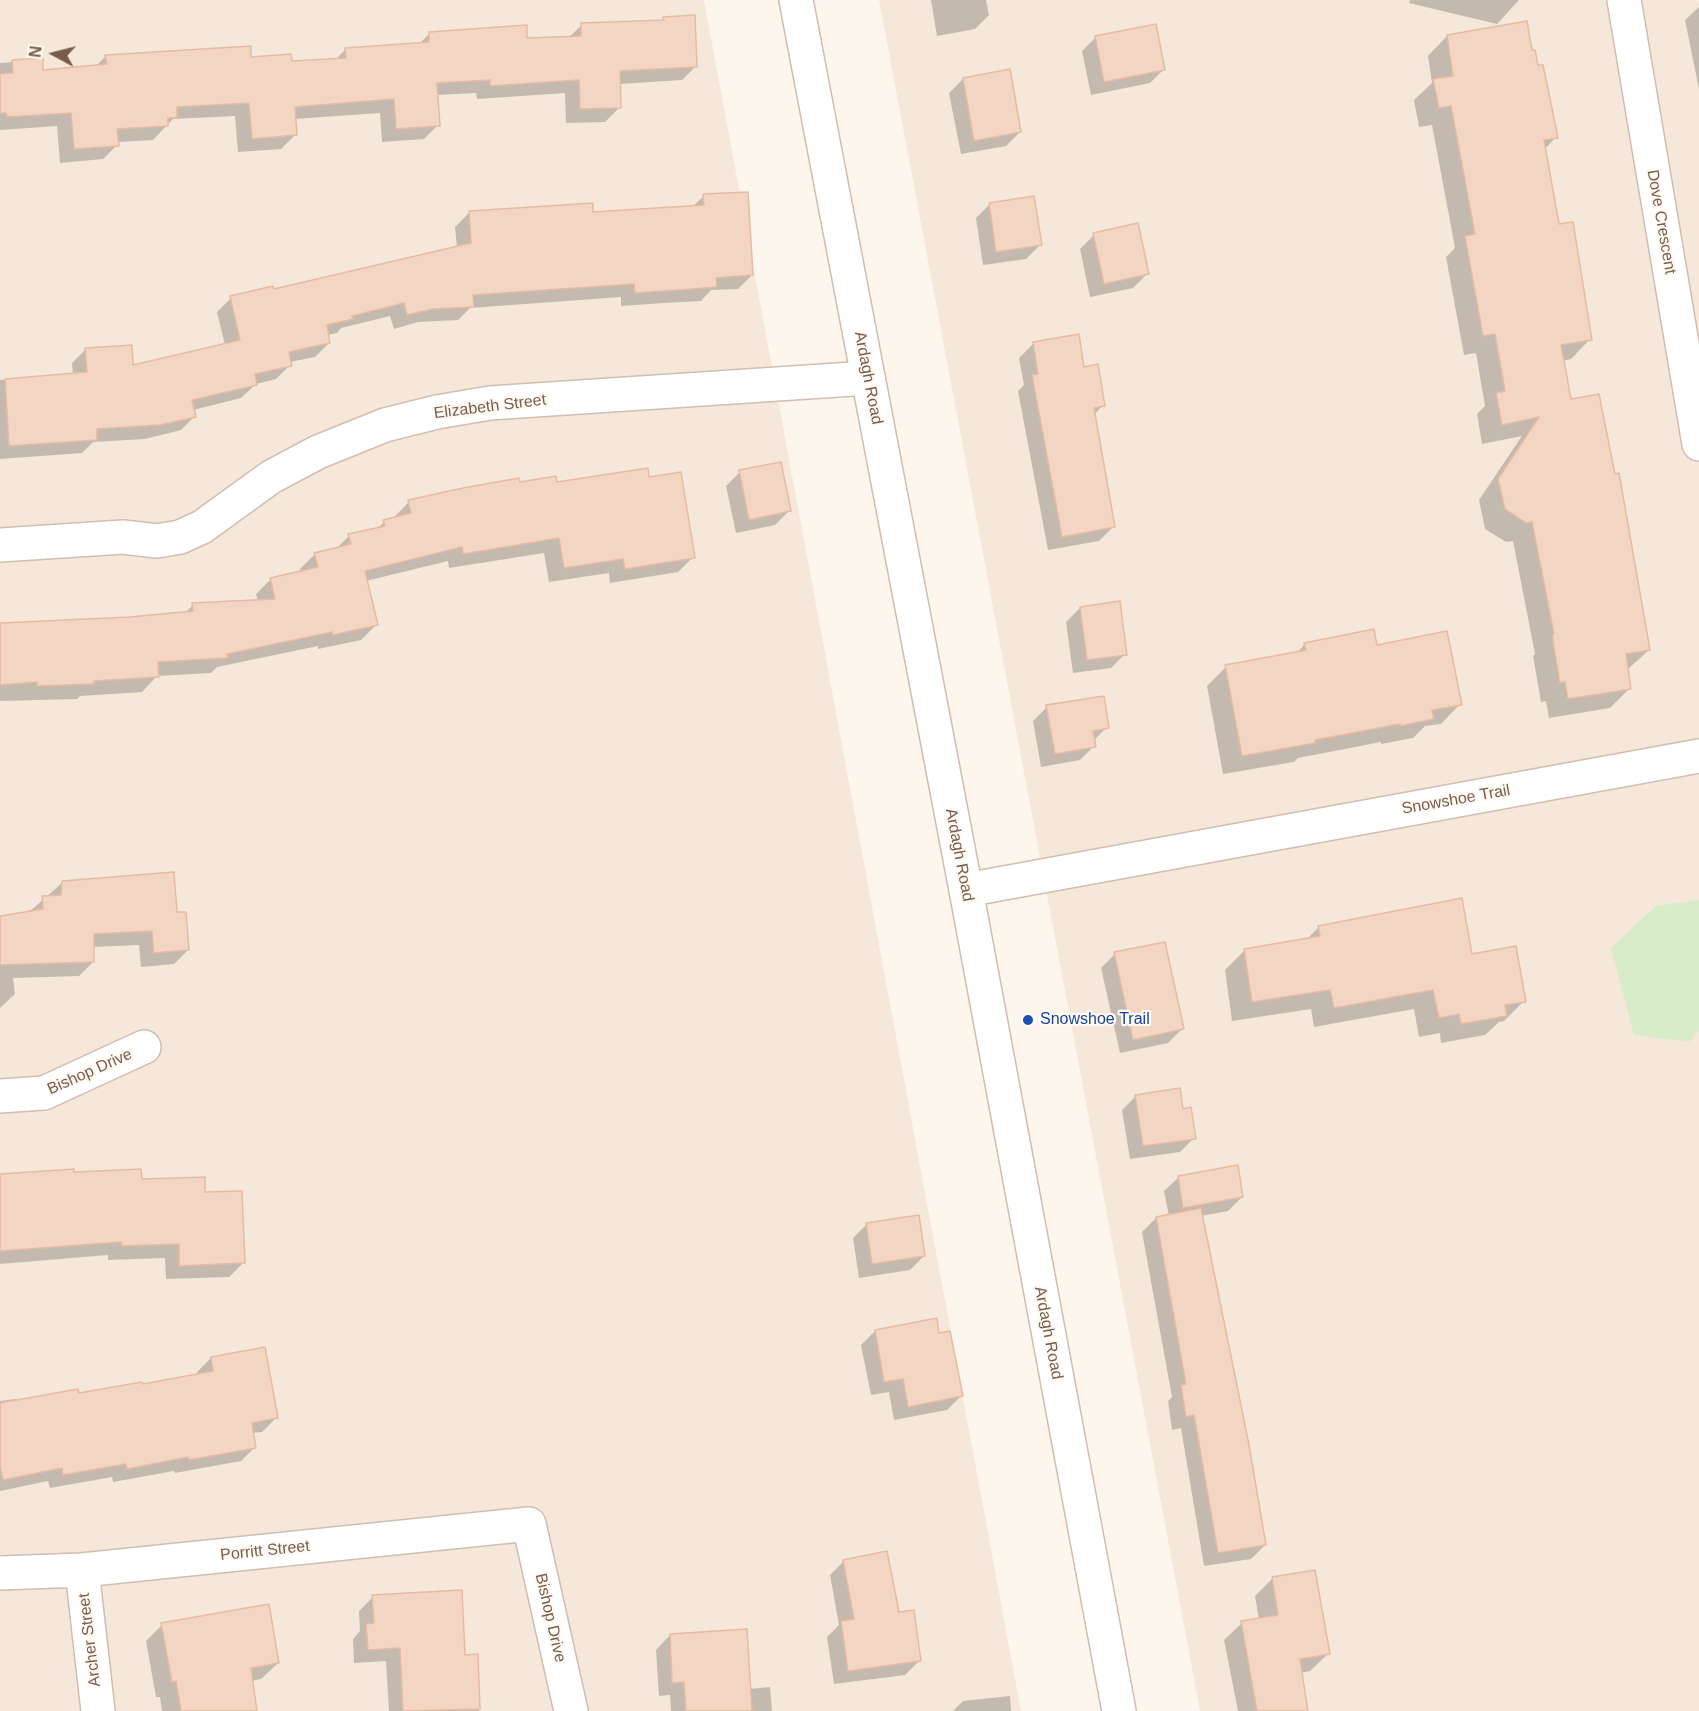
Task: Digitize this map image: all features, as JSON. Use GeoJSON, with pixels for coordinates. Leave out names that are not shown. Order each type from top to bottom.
{"type":"FeatureCollection","features":[{"type":"Feature","properties":{"kind":"street","name":"Ardagh Road"},"geometry":{"type":"LineString","coordinates":[[796,0],[966,890],[1119,1711]]}},
{"type":"Feature","properties":{"kind":"street","name":"Dove Crescent"},"geometry":{"type":"LineString","coordinates":[[1624,0],[1699,444]]}},
{"type":"Feature","properties":{"kind":"street","name":"Elizabeth Street"},"geometry":{"type":"LineString","coordinates":[[0,545],[123,537],[157,541],[180,537],[202,527],[271,477],[326,448],[385,425],[446,410],[490,404],[868,378]]}},
{"type":"Feature","properties":{"kind":"street","name":"Snowshoe Trail"},"geometry":{"type":"LineString","coordinates":[[966,890],[1699,756]]}},
{"type":"Feature","properties":{"kind":"street","name":"Bishop Drive"},"geometry":{"type":"LineString","coordinates":[[0,1096],[44,1093],[144,1047]]}},
{"type":"Feature","properties":{"kind":"street","name":"Bishop Drive"},"geometry":{"type":"LineString","coordinates":[[529,1524],[571,1711]]}},
{"type":"Feature","properties":{"kind":"street","name":"Porritt Street"},"geometry":{"type":"LineString","coordinates":[[0,1573],[82,1570],[529,1524]]}},
{"type":"Feature","properties":{"kind":"street","name":"Archer Street"},"geometry":{"type":"LineString","coordinates":[[82,1570],[98,1711]]}},
{"type":"Feature","properties":{"kind":"shaded area"},"geometry":{"type":"Polygon","coordinates":[[[0,0],[704,0],[1021,1711],[0,1711],[0,0]]]}},
{"type":"Feature","properties":{"kind":"shaded area"},"geometry":{"type":"Polygon","coordinates":[[[879,0],[1699,0],[1699,1711],[1200,1711],[879,0]]]}},
{"type":"Feature","properties":{"kind":"green space"},"geometry":{"type":"Polygon","coordinates":[[[1699,900],[1699,1031],[1689,1042],[1634,1035],[1611,948],[1656,906],[1699,900]]]}},
{"type":"Feature","properties":{"kind":"building"},"geometry":{"type":"Polygon","coordinates":[[[695,15],[697,67],[620,71],[621,108],[580,109],[579,80],[490,86],[490,80],[437,83],[440,126],[396,129],[394,99],[295,107],[297,135],[252,139],[249,103],[177,107],[177,118],[168,118],[168,126],[117,129],[119,146],[74,149],[71,113],[7,117],[6,113],[0,113],[0,74],[13,73],[12,60],[43,58],[43,70],[107,64],[105,55],[251,46],[251,57],[291,54],[292,61],[346,58],[345,48],[429,42],[429,32],[527,25],[527,38],[581,36],[581,23],[664,20],[663,17],[695,15]]]}},
{"type":"Feature","properties":{"kind":"building"},"geometry":{"type":"Polygon","coordinates":[[[1527,21],[1532,50],[1535,50],[1538,65],[1543,65],[1558,138],[1544,140],[1559,224],[1573,222],[1592,340],[1561,345],[1571,399],[1599,394],[1615,474],[1619,473],[1650,650],[1626,654],[1631,689],[1568,699],[1565,682],[1560,683],[1552,635],[1554,634],[1532,522],[1526,523],[1505,509],[1498,479],[1539,417],[1502,425],[1496,393],[1505,391],[1495,334],[1483,336],[1465,236],[1475,234],[1451,106],[1439,108],[1433,79],[1453,76],[1447,35],[1527,21]]]}},
{"type":"Feature","properties":{"kind":"building"},"geometry":{"type":"Polygon","coordinates":[[[1156,24],[1165,70],[1104,82],[1095,36],[1156,24]]]}},
{"type":"Feature","properties":{"kind":"building"},"geometry":{"type":"Polygon","coordinates":[[[1010,69],[1021,132],[974,141],[963,78],[1010,69]]]}},
{"type":"Feature","properties":{"kind":"building"},"geometry":{"type":"Polygon","coordinates":[[[748,192],[753,275],[716,278],[717,287],[679,290],[635,293],[634,284],[473,295],[474,307],[433,309],[407,315],[404,303],[327,325],[330,343],[289,352],[292,366],[255,374],[257,385],[192,400],[196,417],[160,425],[97,429],[97,440],[9,446],[5,379],[87,372],[85,348],[132,345],[133,365],[240,340],[230,296],[273,286],[274,289],[471,243],[469,211],[593,203],[593,212],[704,205],[703,194],[748,192]]]}},
{"type":"Feature","properties":{"kind":"building"},"geometry":{"type":"Polygon","coordinates":[[[1034,196],[1042,245],[996,252],[989,203],[1034,196]]]}},
{"type":"Feature","properties":{"kind":"building"},"geometry":{"type":"Polygon","coordinates":[[[1138,223],[1149,274],[1104,284],[1093,233],[1138,223]]]}},
{"type":"Feature","properties":{"kind":"building"},"geometry":{"type":"Polygon","coordinates":[[[1079,334],[1084,367],[1098,364],[1105,406],[1094,408],[1115,527],[1062,537],[1032,375],[1038,374],[1033,342],[1079,334]]]}},
{"type":"Feature","properties":{"kind":"building"},"geometry":{"type":"Polygon","coordinates":[[[781,462],[791,511],[749,520],[739,470],[781,462]]]}},
{"type":"Feature","properties":{"kind":"building"},"geometry":{"type":"Polygon","coordinates":[[[648,468],[649,477],[681,472],[695,558],[625,569],[623,559],[564,568],[559,538],[463,554],[462,547],[365,571],[378,625],[333,635],[332,632],[227,654],[228,658],[158,662],[159,677],[94,681],[94,684],[37,686],[37,682],[0,685],[0,623],[130,617],[193,611],[192,603],[275,599],[270,578],[318,567],[314,553],[351,544],[348,534],[385,526],[383,520],[411,513],[408,500],[519,478],[520,482],[556,476],[557,482],[648,468]]]}},
{"type":"Feature","properties":{"kind":"building"},"geometry":{"type":"Polygon","coordinates":[[[1120,601],[1127,655],[1087,660],[1080,607],[1120,601]]]}},
{"type":"Feature","properties":{"kind":"building"},"geometry":{"type":"Polygon","coordinates":[[[1374,629],[1377,645],[1447,631],[1462,705],[1432,710],[1434,719],[1315,740],[1315,743],[1242,756],[1225,665],[1306,650],[1304,643],[1374,629]]]}},
{"type":"Feature","properties":{"kind":"building"},"geometry":{"type":"Polygon","coordinates":[[[1104,696],[1109,728],[1093,731],[1096,747],[1055,754],[1046,705],[1104,696]]]}},
{"type":"Feature","properties":{"kind":"building"},"geometry":{"type":"Polygon","coordinates":[[[174,872],[177,912],[186,912],[189,950],[154,953],[152,931],[94,934],[94,962],[0,965],[0,916],[43,909],[42,896],[61,895],[62,881],[174,872]]]}},
{"type":"Feature","properties":{"kind":"building"},"geometry":{"type":"Polygon","coordinates":[[[1462,898],[1472,954],[1516,946],[1526,1002],[1505,1005],[1507,1016],[1461,1024],[1459,1014],[1439,1018],[1433,990],[1334,1008],[1330,990],[1252,1002],[1244,949],[1320,936],[1318,926],[1462,898]]]}},
{"type":"Feature","properties":{"kind":"building"},"geometry":{"type":"Polygon","coordinates":[[[1165,942],[1184,1029],[1133,1040],[1114,952],[1165,942]]]}},
{"type":"Feature","properties":{"kind":"building"},"geometry":{"type":"Polygon","coordinates":[[[1180,1088],[1183,1109],[1191,1107],[1196,1139],[1143,1146],[1135,1095],[1180,1088]]]}},
{"type":"Feature","properties":{"kind":"building"},"geometry":{"type":"Polygon","coordinates":[[[1238,1165],[1243,1197],[1183,1208],[1178,1176],[1238,1165]]]}},
{"type":"Feature","properties":{"kind":"building"},"geometry":{"type":"Polygon","coordinates":[[[74,1169],[74,1172],[141,1169],[142,1179],[205,1177],[205,1192],[242,1191],[245,1263],[179,1266],[179,1244],[122,1246],[121,1242],[0,1251],[0,1174],[74,1169]]]}},
{"type":"Feature","properties":{"kind":"building"},"geometry":{"type":"Polygon","coordinates":[[[1201,1208],[1249,1445],[1266,1545],[1218,1553],[1194,1415],[1186,1417],[1181,1385],[1186,1384],[1156,1217],[1201,1208]]]}},
{"type":"Feature","properties":{"kind":"building"},"geometry":{"type":"Polygon","coordinates":[[[919,1215],[925,1256],[872,1264],[866,1223],[919,1215]]]}},
{"type":"Feature","properties":{"kind":"building"},"geometry":{"type":"Polygon","coordinates":[[[937,1318],[939,1333],[950,1331],[963,1396],[908,1407],[903,1379],[884,1382],[875,1330],[937,1318]]]}},
{"type":"Feature","properties":{"kind":"building"},"geometry":{"type":"Polygon","coordinates":[[[265,1347],[278,1418],[252,1423],[256,1448],[189,1460],[188,1457],[127,1469],[126,1464],[63,1475],[62,1468],[3,1480],[0,1465],[0,1403],[78,1389],[79,1393],[142,1382],[143,1384],[213,1371],[211,1357],[265,1347]]]}},
{"type":"Feature","properties":{"kind":"building"},"geometry":{"type":"Polygon","coordinates":[[[887,1551],[899,1612],[914,1610],[921,1661],[848,1671],[841,1621],[854,1619],[843,1560],[887,1551]]]}},
{"type":"Feature","properties":{"kind":"building"},"geometry":{"type":"Polygon","coordinates":[[[1315,1570],[1330,1654],[1300,1659],[1308,1711],[1257,1711],[1241,1621],[1278,1615],[1272,1577],[1315,1570]]]}},
{"type":"Feature","properties":{"kind":"building"},"geometry":{"type":"Polygon","coordinates":[[[462,1590],[465,1655],[478,1654],[480,1709],[403,1711],[400,1648],[368,1650],[366,1624],[374,1623],[372,1595],[462,1590]]]}},
{"type":"Feature","properties":{"kind":"building"},"geometry":{"type":"Polygon","coordinates":[[[269,1604],[279,1663],[251,1668],[257,1711],[181,1711],[176,1681],[172,1682],[161,1623],[269,1604]]]}},
{"type":"Feature","properties":{"kind":"building"},"geometry":{"type":"Polygon","coordinates":[[[747,1629],[752,1711],[686,1711],[684,1682],[672,1683],[670,1634],[747,1629]]]}},
{"type":"Feature","properties":{"kind":"place","name":"Snowshoe Trail"},"geometry":{"type":"Point","coordinates":[1028,1020]}}]}
